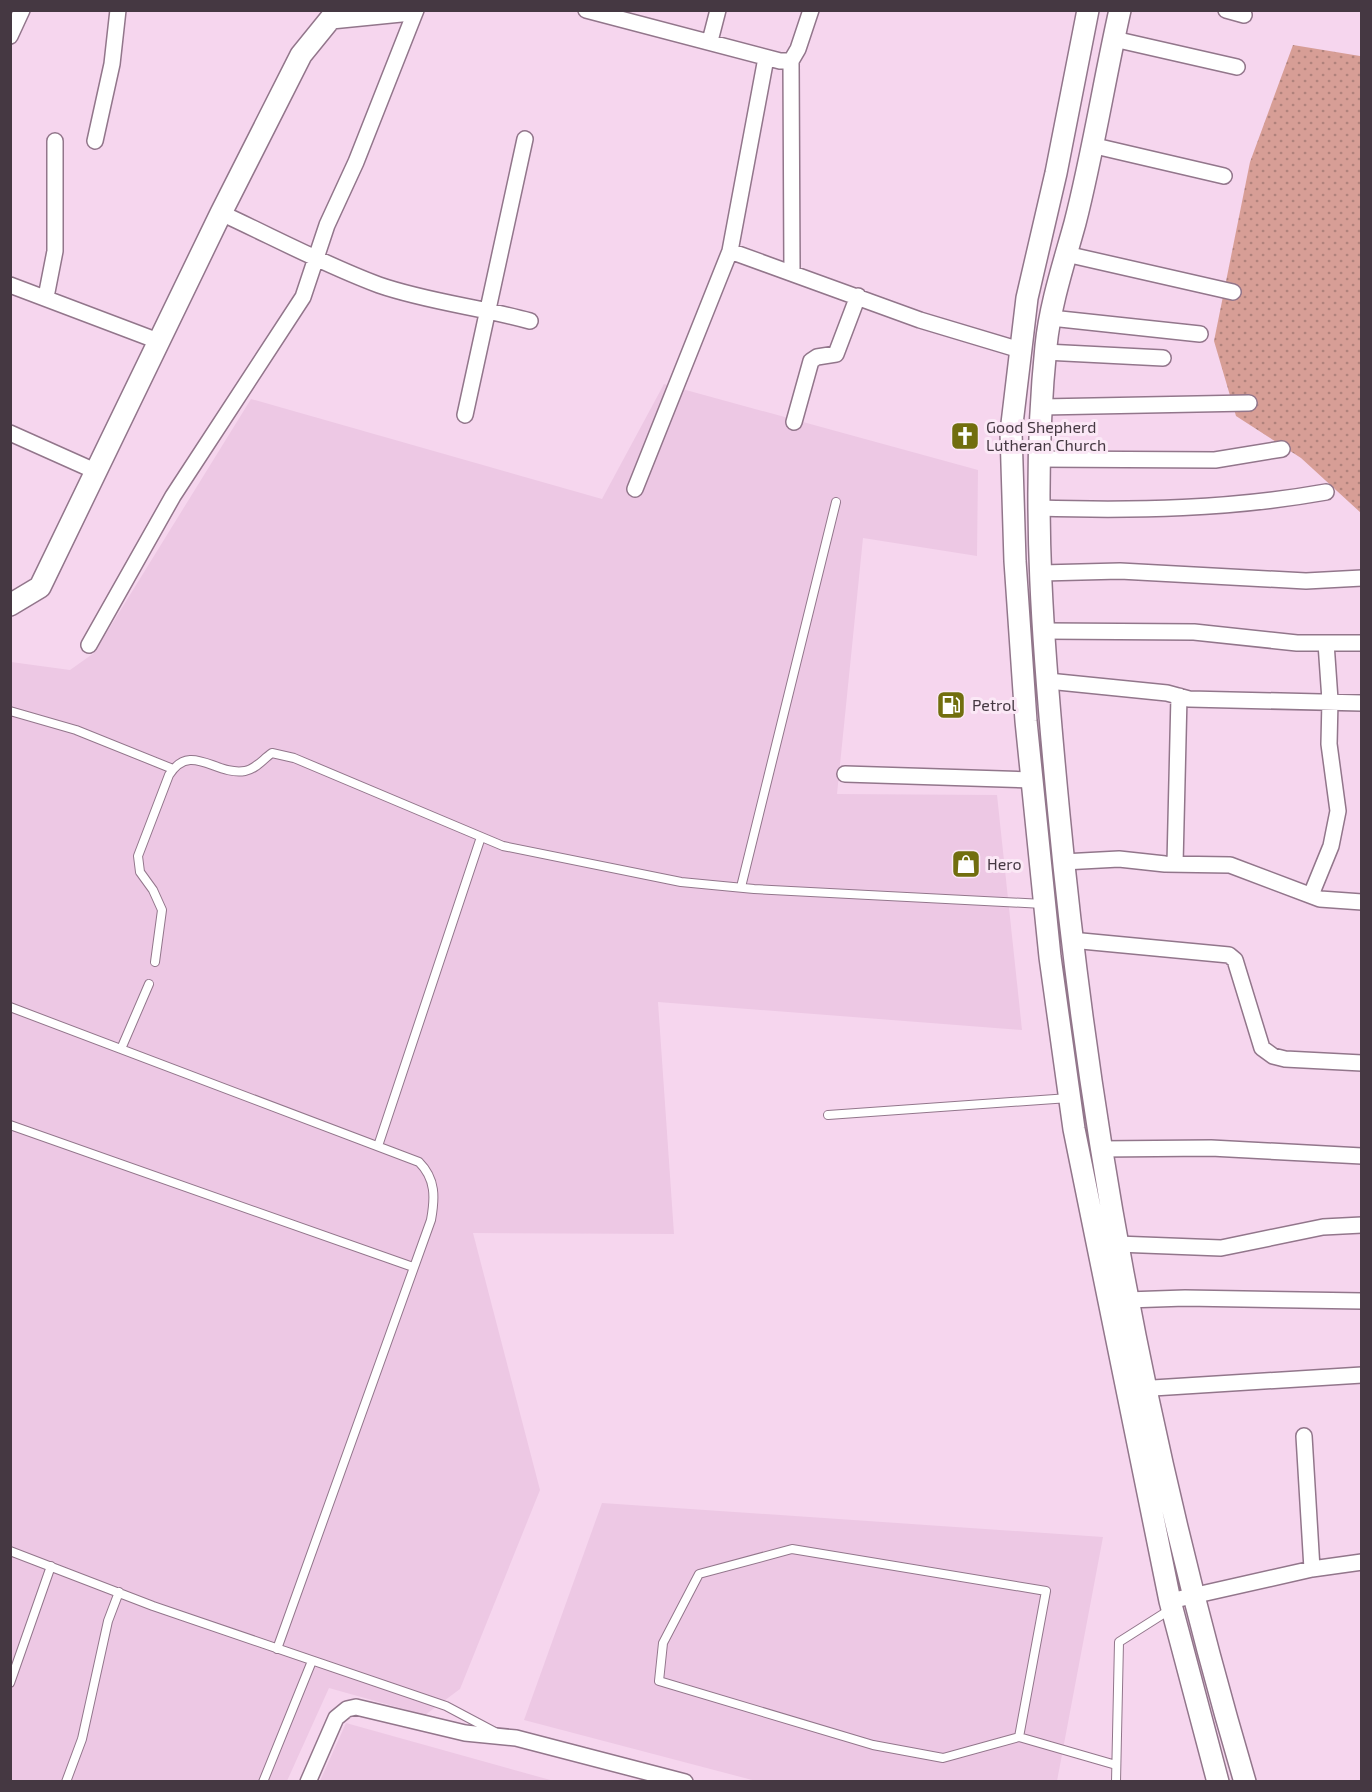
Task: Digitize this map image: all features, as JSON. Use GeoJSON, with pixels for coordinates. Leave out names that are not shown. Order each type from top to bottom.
{"type":"FeatureCollection","features":[{"type":"Feature","properties":{"kind":"main road"},"geometry":{"type":"LineString","coordinates":[[1088,10],[1056,173],[1027,298],[1011,432],[1020,633],[1032,780],[1045,904],[1070,1098],[1086,1191],[1137,1389],[1184,1550],[1245,1782]]}},
{"type":"Feature","properties":{"kind":"main road"},"geometry":{"type":"LineString","coordinates":[[1120,10],[1045,352],[1038,459],[1038,508],[1048,681],[1063,862],[1071,940],[1100,1149],[1127,1300],[1137,1389],[1161,1554],[1172,1609],[1218,1782]]}},
{"type":"Feature","properties":{"kind":"main road"},"geometry":{"type":"LineString","coordinates":[[10,605],[40,586],[221,213],[301,56],[315,35],[331,18],[347,14],[405,11]]}},
{"type":"Feature","properties":{"kind":"main road"},"geometry":{"type":"LineString","coordinates":[[1020,633],[1045,631]]}},
{"type":"Feature","properties":{"kind":"main road"},"geometry":{"type":"LineString","coordinates":[[1041,865],[1063,862]]}},
{"type":"Feature","properties":{"kind":"main road"},"geometry":{"type":"LineString","coordinates":[[1086,1191],[1107,1185]]}},
{"type":"Feature","properties":{"kind":"main road"},"geometry":{"type":"LineString","coordinates":[[1161,1554],[1184,1550]]}},
{"type":"Feature","properties":{"kind":"main road"},"geometry":{"type":"LineString","coordinates":[[1172,1609],[1198,1602]]}},
{"type":"Feature","properties":{"kind":"street"},"geometry":{"type":"LineString","coordinates":[[10,36],[22,10]]}},
{"type":"Feature","properties":{"kind":"street"},"geometry":{"type":"LineString","coordinates":[[95,141],[112,64],[118,10]]}},
{"type":"Feature","properties":{"kind":"street"},"geometry":{"type":"LineString","coordinates":[[586,10],[624,15],[766,58],[791,61]]}},
{"type":"Feature","properties":{"kind":"street"},"geometry":{"type":"LineString","coordinates":[[710,41],[718,10]]}},
{"type":"Feature","properties":{"kind":"street"},"geometry":{"type":"LineString","coordinates":[[792,272],[791,61],[798,49],[811,10]]}},
{"type":"Feature","properties":{"kind":"street"},"geometry":{"type":"LineString","coordinates":[[1226,10],[1244,15]]}},
{"type":"Feature","properties":{"kind":"street"},"geometry":{"type":"LineString","coordinates":[[89,645],[173,496],[288,324],[303,297],[327,225],[356,162],[405,11]]}},
{"type":"Feature","properties":{"kind":"street"},"geometry":{"type":"LineString","coordinates":[[1114,39],[1237,68]]}},
{"type":"Feature","properties":{"kind":"street"},"geometry":{"type":"LineString","coordinates":[[635,489],[730,251],[766,58]]}},
{"type":"Feature","properties":{"kind":"street"},"geometry":{"type":"LineString","coordinates":[[465,415],[525,139]]}},
{"type":"Feature","properties":{"kind":"street"},"geometry":{"type":"LineString","coordinates":[[46,297],[55,251],[55,141]]}},
{"type":"Feature","properties":{"kind":"street"},"geometry":{"type":"LineString","coordinates":[[1091,145],[1224,176]]}},
{"type":"Feature","properties":{"kind":"street"},"geometry":{"type":"LineString","coordinates":[[221,213],[379,285],[440,302],[489,309],[530,321]]}},
{"type":"Feature","properties":{"kind":"street"},"geometry":{"type":"LineString","coordinates":[[730,251],[920,320],[1020,351]]}},
{"type":"Feature","properties":{"kind":"street"},"geometry":{"type":"LineString","coordinates":[[1066,254],[1233,292]]}},
{"type":"Feature","properties":{"kind":"street"},"geometry":{"type":"LineString","coordinates":[[10,285],[158,341]]}},
{"type":"Feature","properties":{"kind":"street"},"geometry":{"type":"LineString","coordinates":[[794,422],[811,361],[817,357],[836,354],[858,296]]}},
{"type":"Feature","properties":{"kind":"street"},"geometry":{"type":"LineString","coordinates":[[1051,318],[1200,334]]}},
{"type":"Feature","properties":{"kind":"street"},"geometry":{"type":"LineString","coordinates":[[1045,352],[1163,358]]}},
{"type":"Feature","properties":{"kind":"street"},"geometry":{"type":"LineString","coordinates":[[1042,407],[1249,404]]}},
{"type":"Feature","properties":{"kind":"street"},"geometry":{"type":"LineString","coordinates":[[10,433],[95,471]]}},
{"type":"Feature","properties":{"kind":"street"},"geometry":{"type":"LineString","coordinates":[[1038,459],[1215,460],[1282,449]]}},
{"type":"Feature","properties":{"kind":"street"},"geometry":{"type":"LineString","coordinates":[[1038,508],[1132,511],[1162,507],[1207,507],[1275,501],[1326,492]]}},
{"type":"Feature","properties":{"kind":"street"},"geometry":{"type":"LineString","coordinates":[[1042,573],[1119,571],[1306,581],[1362,578]]}},
{"type":"Feature","properties":{"kind":"street"},"geometry":{"type":"LineString","coordinates":[[1045,631],[1194,632],[1297,643],[1362,643]]}},
{"type":"Feature","properties":{"kind":"street"},"geometry":{"type":"LineString","coordinates":[[1311,895],[1330,846],[1338,811],[1329,744],[1330,700],[1326,643]]}},
{"type":"Feature","properties":{"kind":"street"},"geometry":{"type":"LineString","coordinates":[[1048,681],[1087,683],[1189,699],[1330,700],[1362,703]]}},
{"type":"Feature","properties":{"kind":"street"},"geometry":{"type":"LineString","coordinates":[[1175,864],[1179,696]]}},
{"type":"Feature","properties":{"kind":"street"},"geometry":{"type":"LineString","coordinates":[[845,774],[1032,780]]}},
{"type":"Feature","properties":{"kind":"street"},"geometry":{"type":"LineString","coordinates":[[1063,862],[1119,859],[1175,864],[1230,865],[1320,899],[1362,902]]}},
{"type":"Feature","properties":{"kind":"street"},"geometry":{"type":"LineString","coordinates":[[1071,940],[1229,955],[1235,960],[1262,1048],[1273,1056],[1285,1059],[1362,1063]]}},
{"type":"Feature","properties":{"kind":"street"},"geometry":{"type":"LineString","coordinates":[[1100,1149],[1211,1148],[1362,1156]]}},
{"type":"Feature","properties":{"kind":"street"},"geometry":{"type":"LineString","coordinates":[[1117,1244],[1221,1248],[1323,1227],[1362,1225]]}},
{"type":"Feature","properties":{"kind":"street"},"geometry":{"type":"LineString","coordinates":[[1127,1300],[1185,1298],[1362,1301]]}},
{"type":"Feature","properties":{"kind":"street"},"geometry":{"type":"LineString","coordinates":[[1137,1389],[1362,1375]]}},
{"type":"Feature","properties":{"kind":"street"},"geometry":{"type":"LineString","coordinates":[[1304,1436],[1312,1569]]}},
{"type":"Feature","properties":{"kind":"street"},"geometry":{"type":"LineString","coordinates":[[1198,1602],[1312,1569],[1362,1562]]}},
{"type":"Feature","properties":{"kind":"street"},"geometry":{"type":"LineString","coordinates":[[308,1782],[336,1718],[347,1709],[356,1707],[465,1732],[503,1736],[685,1782]]}},
{"type":"Feature","properties":{"kind":"lane"},"geometry":{"type":"LineString","coordinates":[[741,887],[836,502]]}},
{"type":"Feature","properties":{"kind":"lane"},"geometry":{"type":"LineString","coordinates":[[10,711],[76,730],[173,769]]}},
{"type":"Feature","properties":{"kind":"lane"},"geometry":{"type":"LineString","coordinates":[[155,962],[162,910],[153,890],[140,872],[138,856],[173,769],[184,760],[194,760],[229,770],[248,771],[272,753],[284,754],[503,846],[681,882],[1045,904]]}},
{"type":"Feature","properties":{"kind":"lane"},"geometry":{"type":"LineString","coordinates":[[378,1146],[481,837]]}},
{"type":"Feature","properties":{"kind":"lane"},"geometry":{"type":"LineString","coordinates":[[121,1049],[149,984]]}},
{"type":"Feature","properties":{"kind":"lane"},"geometry":{"type":"LineString","coordinates":[[10,1007],[419,1162],[432,1178],[434,1204],[431,1220],[277,1649]]}},
{"type":"Feature","properties":{"kind":"lane"},"geometry":{"type":"LineString","coordinates":[[828,1115],[1070,1098]]}},
{"type":"Feature","properties":{"kind":"lane"},"geometry":{"type":"LineString","coordinates":[[10,1125],[413,1268]]}},
{"type":"Feature","properties":{"kind":"lane"},"geometry":{"type":"LineString","coordinates":[[1019,1737],[1046,1591],[792,1549],[699,1574],[663,1643],[659,1681],[873,1744],[943,1758],[1019,1737],[1116,1765]]}},
{"type":"Feature","properties":{"kind":"lane"},"geometry":{"type":"LineString","coordinates":[[10,1551],[277,1649],[446,1706],[503,1736]]}},
{"type":"Feature","properties":{"kind":"lane"},"geometry":{"type":"LineString","coordinates":[[10,1683],[51,1566]]}},
{"type":"Feature","properties":{"kind":"lane"},"geometry":{"type":"LineString","coordinates":[[66,1782],[82,1739],[108,1621],[119,1592]]}},
{"type":"Feature","properties":{"kind":"lane"},"geometry":{"type":"LineString","coordinates":[[1116,1782],[1119,1642],[1172,1609]]}},
{"type":"Feature","properties":{"kind":"lane"},"geometry":{"type":"LineString","coordinates":[[263,1782],[312,1661]]}},
{"type":"Feature","properties":{"kind":"shaded area"},"geometry":{"type":"Polygon","coordinates":[[[1293,45],[1360,56],[1361,53],[1361,513],[1301,458],[1236,416],[1214,341],[1250,162],[1293,45]]]}},
{"type":"Feature","properties":{"kind":"shaded area"},"geometry":{"type":"Polygon","coordinates":[[[664,384],[978,470],[977,556],[863,538],[837,794],[997,795],[1022,1030],[658,1002],[674,1234],[473,1233],[540,1490],[460,1689],[425,1715],[329,1688],[287,1781],[11,1782],[11,662],[70,670],[94,653],[251,399],[602,499],[664,384]]]}},
{"type":"Feature","properties":{"kind":"shaded area"},"geometry":{"type":"Polygon","coordinates":[[[602,1503],[1103,1537],[1057,1781],[756,1781],[524,1720],[602,1503]]]}},
{"type":"Feature","properties":{"kind":"shaded area"},"geometry":{"type":"Polygon","coordinates":[[[346,1723],[554,1781],[320,1781],[346,1723]]]}},
{"type":"Feature","properties":{"kind":"place","name":"Good Shepherd Lutheran Church"},"geometry":{"type":"Point","coordinates":[965,436]}},
{"type":"Feature","properties":{"kind":"place","name":"Petrol"},"geometry":{"type":"Point","coordinates":[951,705]}},
{"type":"Feature","properties":{"kind":"place","name":"Hero"},"geometry":{"type":"Point","coordinates":[966,864]}}]}
